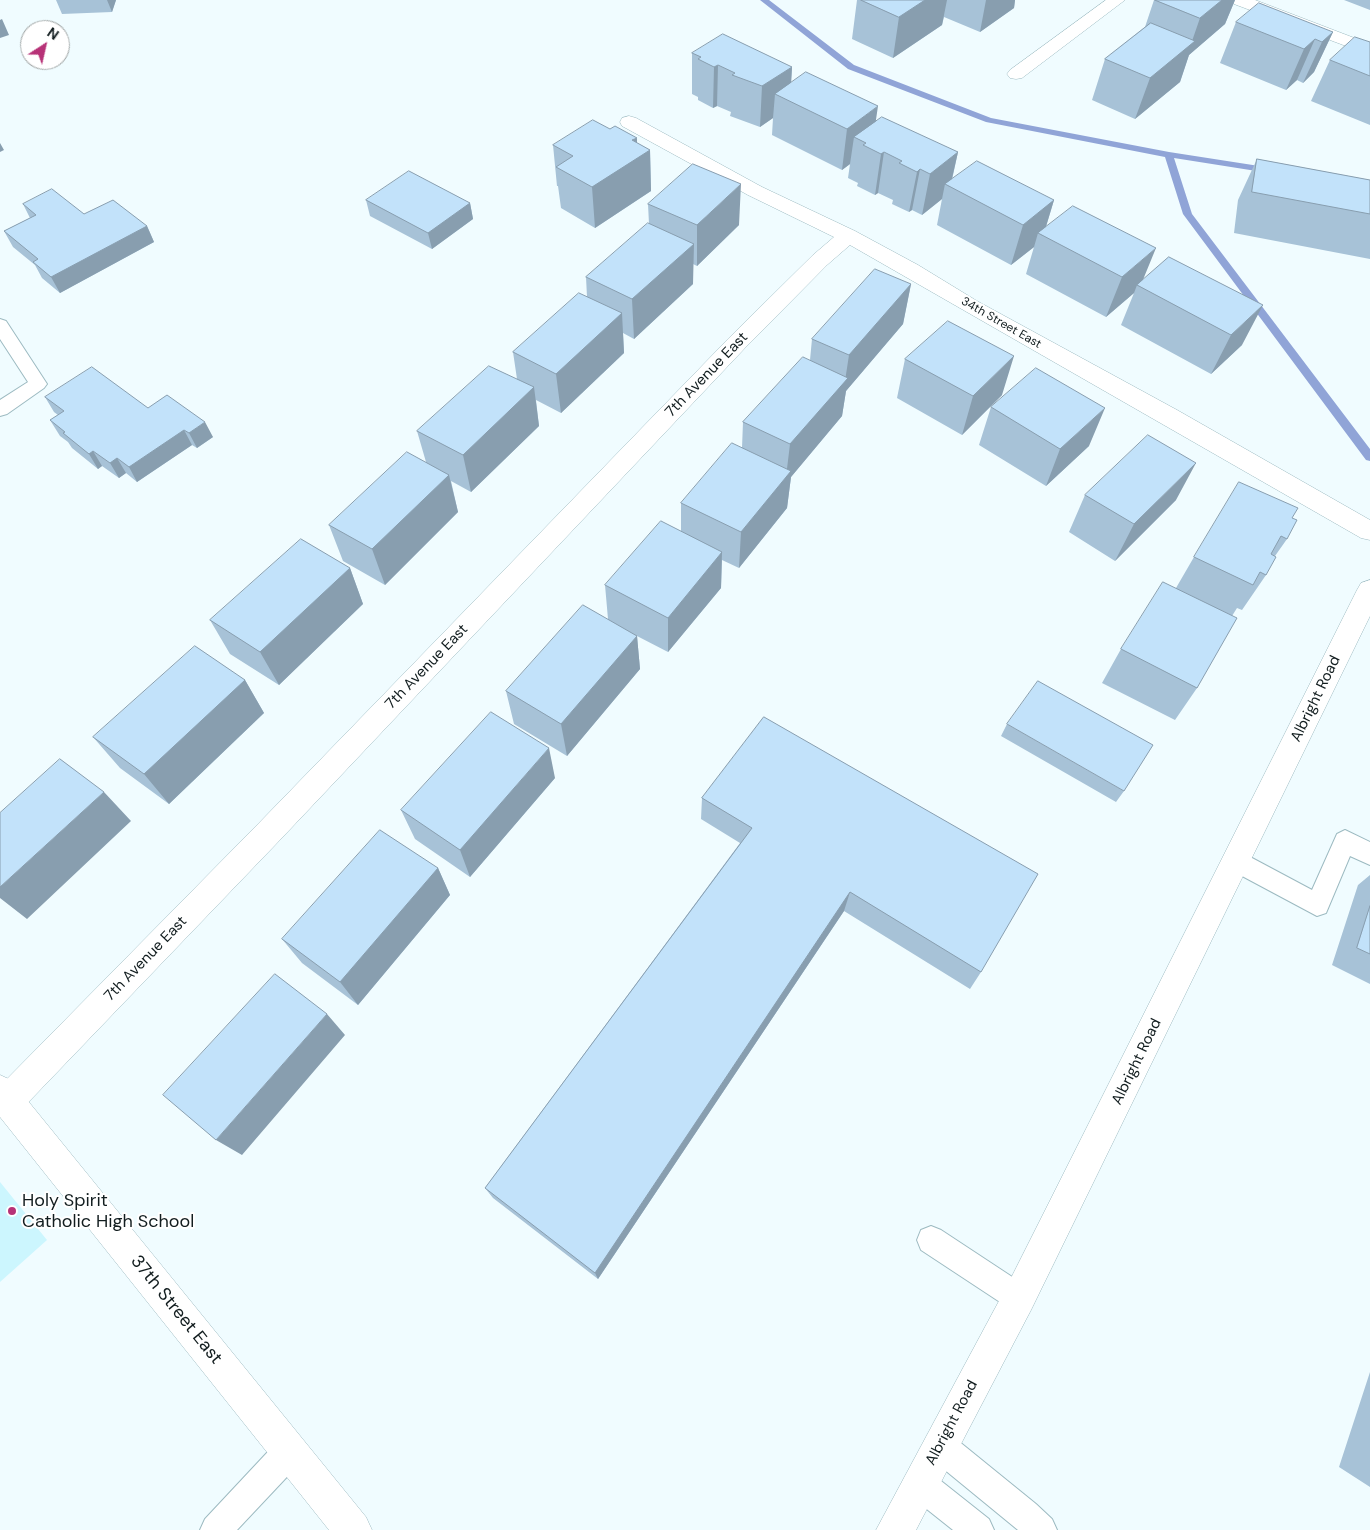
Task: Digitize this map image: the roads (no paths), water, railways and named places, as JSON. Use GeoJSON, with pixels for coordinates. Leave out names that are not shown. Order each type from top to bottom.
{"type":"FeatureCollection","features":[{"type":"Feature","properties":{"kind":"street"},"geometry":{"type":"LineString","coordinates":[[1016,74],[1117,0]]}},
{"type":"Feature","properties":{"kind":"street"},"geometry":{"type":"LineString","coordinates":[[1240,0],[1370,50]]}},
{"type":"Feature","properties":{"kind":"street","name":"34th Street East"},"geometry":{"type":"LineString","coordinates":[[629,122],[755,190],[848,236],[1370,531]]}},
{"type":"Feature","properties":{"kind":"street","name":"7th Avenue East"},"geometry":{"type":"LineString","coordinates":[[4,1096],[276,825],[737,343],[820,260],[848,236]]}},
{"type":"Feature","properties":{"kind":"street","name":"Albright Road"},"geometry":{"type":"LineString","coordinates":[[895,1530],[1020,1298],[1370,590]]}},
{"type":"Feature","properties":{"kind":"street","name":"37th Street East"},"geometry":{"type":"LineString","coordinates":[[4,1096],[352,1530]]}},
{"type":"Feature","properties":{"kind":"lane"},"geometry":{"type":"LineString","coordinates":[[0,325],[38,384],[0,409]]}},
{"type":"Feature","properties":{"kind":"lane"},"geometry":{"type":"LineString","coordinates":[[1237,861],[1317,905],[1345,841],[1370,854]]}},
{"type":"Feature","properties":{"kind":"lane"},"geometry":{"type":"LineString","coordinates":[[931,1240],[1020,1298]]}},
{"type":"Feature","properties":{"kind":"lane"},"geometry":{"type":"LineString","coordinates":[[940,1446],[1025,1514],[1041,1530]]}},
{"type":"Feature","properties":{"kind":"lane"},"geometry":{"type":"LineString","coordinates":[[216,1530],[289,1452]]}},
{"type":"Feature","properties":{"kind":"lane"},"geometry":{"type":"LineString","coordinates":[[920,1484],[978,1530]]}},
{"type":"Feature","properties":{"kind":"waterway"},"geometry":{"type":"LineString","coordinates":[[764,0],[851,67],[989,120],[1169,155]]}},
{"type":"Feature","properties":{"kind":"waterway"},"geometry":{"type":"LineString","coordinates":[[1169,155],[1269,170]]}},
{"type":"Feature","properties":{"kind":"waterway"},"geometry":{"type":"LineString","coordinates":[[1169,155],[1188,214],[1370,457]]}},
{"type":"Feature","properties":{"kind":"place","name":"Holy Spirit Catholic High School"},"geometry":{"type":"Point","coordinates":[12,1211]}}]}
